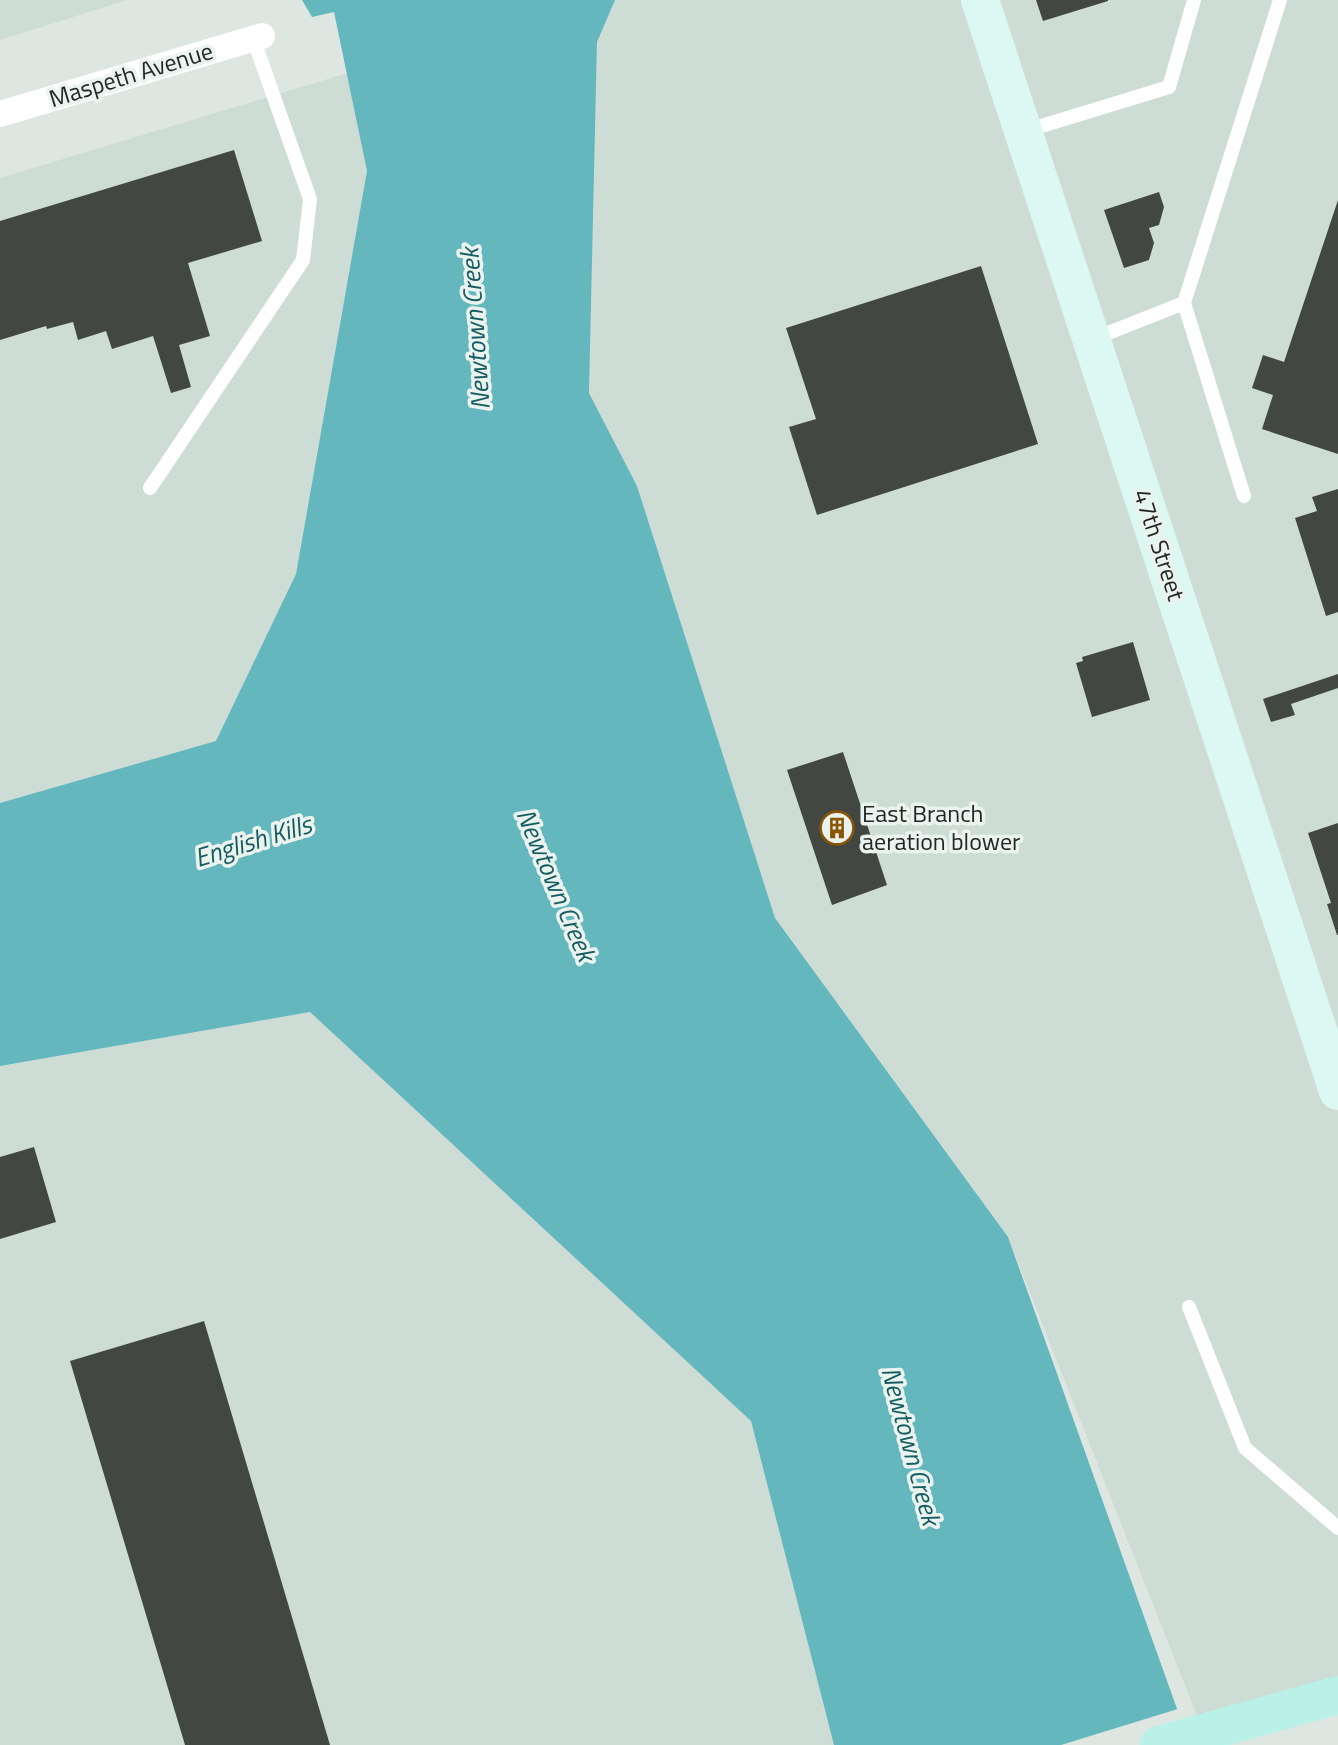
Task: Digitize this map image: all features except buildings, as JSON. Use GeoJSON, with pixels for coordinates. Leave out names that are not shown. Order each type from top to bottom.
{"type":"FeatureCollection","features":[{"type":"Feature","properties":{"kind":"main road","name":"47th Street"},"geometry":{"type":"LineString","coordinates":[[980,0],[1338,1091]]}},
{"type":"Feature","properties":{"kind":"main road"},"geometry":{"type":"LineString","coordinates":[[1158,1745],[1338,1695]]}},
{"type":"Feature","properties":{"kind":"street","name":"Maspeth Avenue"},"geometry":{"type":"LineString","coordinates":[[0,114],[257,37]]}},
{"type":"Feature","properties":{"kind":"lane"},"geometry":{"type":"LineString","coordinates":[[1023,131],[1169,87],[1195,0]]}},
{"type":"Feature","properties":{"kind":"lane"},"geometry":{"type":"LineString","coordinates":[[1244,496],[1184,303],[1280,0]]}},
{"type":"Feature","properties":{"kind":"lane"},"geometry":{"type":"LineString","coordinates":[[150,488],[303,260],[310,200],[257,37]]}},
{"type":"Feature","properties":{"kind":"lane"},"geometry":{"type":"LineString","coordinates":[[1091,340],[1184,303]]}},
{"type":"Feature","properties":{"kind":"lane"},"geometry":{"type":"LineString","coordinates":[[1189,1307],[1245,1448],[1338,1528]]}},
{"type":"Feature","properties":{"kind":"shaded area"},"geometry":{"type":"Polygon","coordinates":[[[0,0],[127,0],[0,40],[0,0]]]}},
{"type":"Feature","properties":{"kind":"shaded area"},"geometry":{"type":"Polygon","coordinates":[[[615,0],[1338,0],[1338,1694],[1203,1731],[1008,1237],[775,918],[637,486],[589,393],[597,41],[615,0]]]}},
{"type":"Feature","properties":{"kind":"shaded area"},"geometry":{"type":"Polygon","coordinates":[[[348,73],[367,171],[296,574],[217,741],[0,803],[0,178],[348,73]]]}},
{"type":"Feature","properties":{"kind":"shaded area"},"geometry":{"type":"Polygon","coordinates":[[[310,1012],[751,1421],[834,1745],[0,1745],[0,1066],[310,1012]]]}},
{"type":"Feature","properties":{"kind":"water"},"geometry":{"type":"Polygon","coordinates":[[[302,0],[615,0],[597,42],[589,393],[637,486],[775,918],[1008,1237],[1190,1745],[834,1745],[751,1421],[310,1012],[0,1066],[0,803],[216,741],[296,574],[367,171],[334,12],[312,17],[302,0]]]}},
{"type":"Feature","properties":{"kind":"pier"},"geometry":{"type":"Polygon","coordinates":[[[1181,1708],[1194,1745],[1061,1745],[1181,1708]]]}},
{"type":"Feature","properties":{"kind":"place","name":"East Branch aeration blower"},"geometry":{"type":"Point","coordinates":[837,828]}},
{"type":"Feature","properties":{"kind":"water label","name":"Newtown Creek"},"geometry":{"type":"Point","coordinates":[475,329]}},
{"type":"Feature","properties":{"kind":"water label","name":"English Kills"},"geometry":{"type":"Point","coordinates":[253,841]}},
{"type":"Feature","properties":{"kind":"water label","name":"Newtown Creek"},"geometry":{"type":"Point","coordinates":[556,885]}},
{"type":"Feature","properties":{"kind":"water label","name":"Newtown Creek"},"geometry":{"type":"Point","coordinates":[911,1446]}}]}
